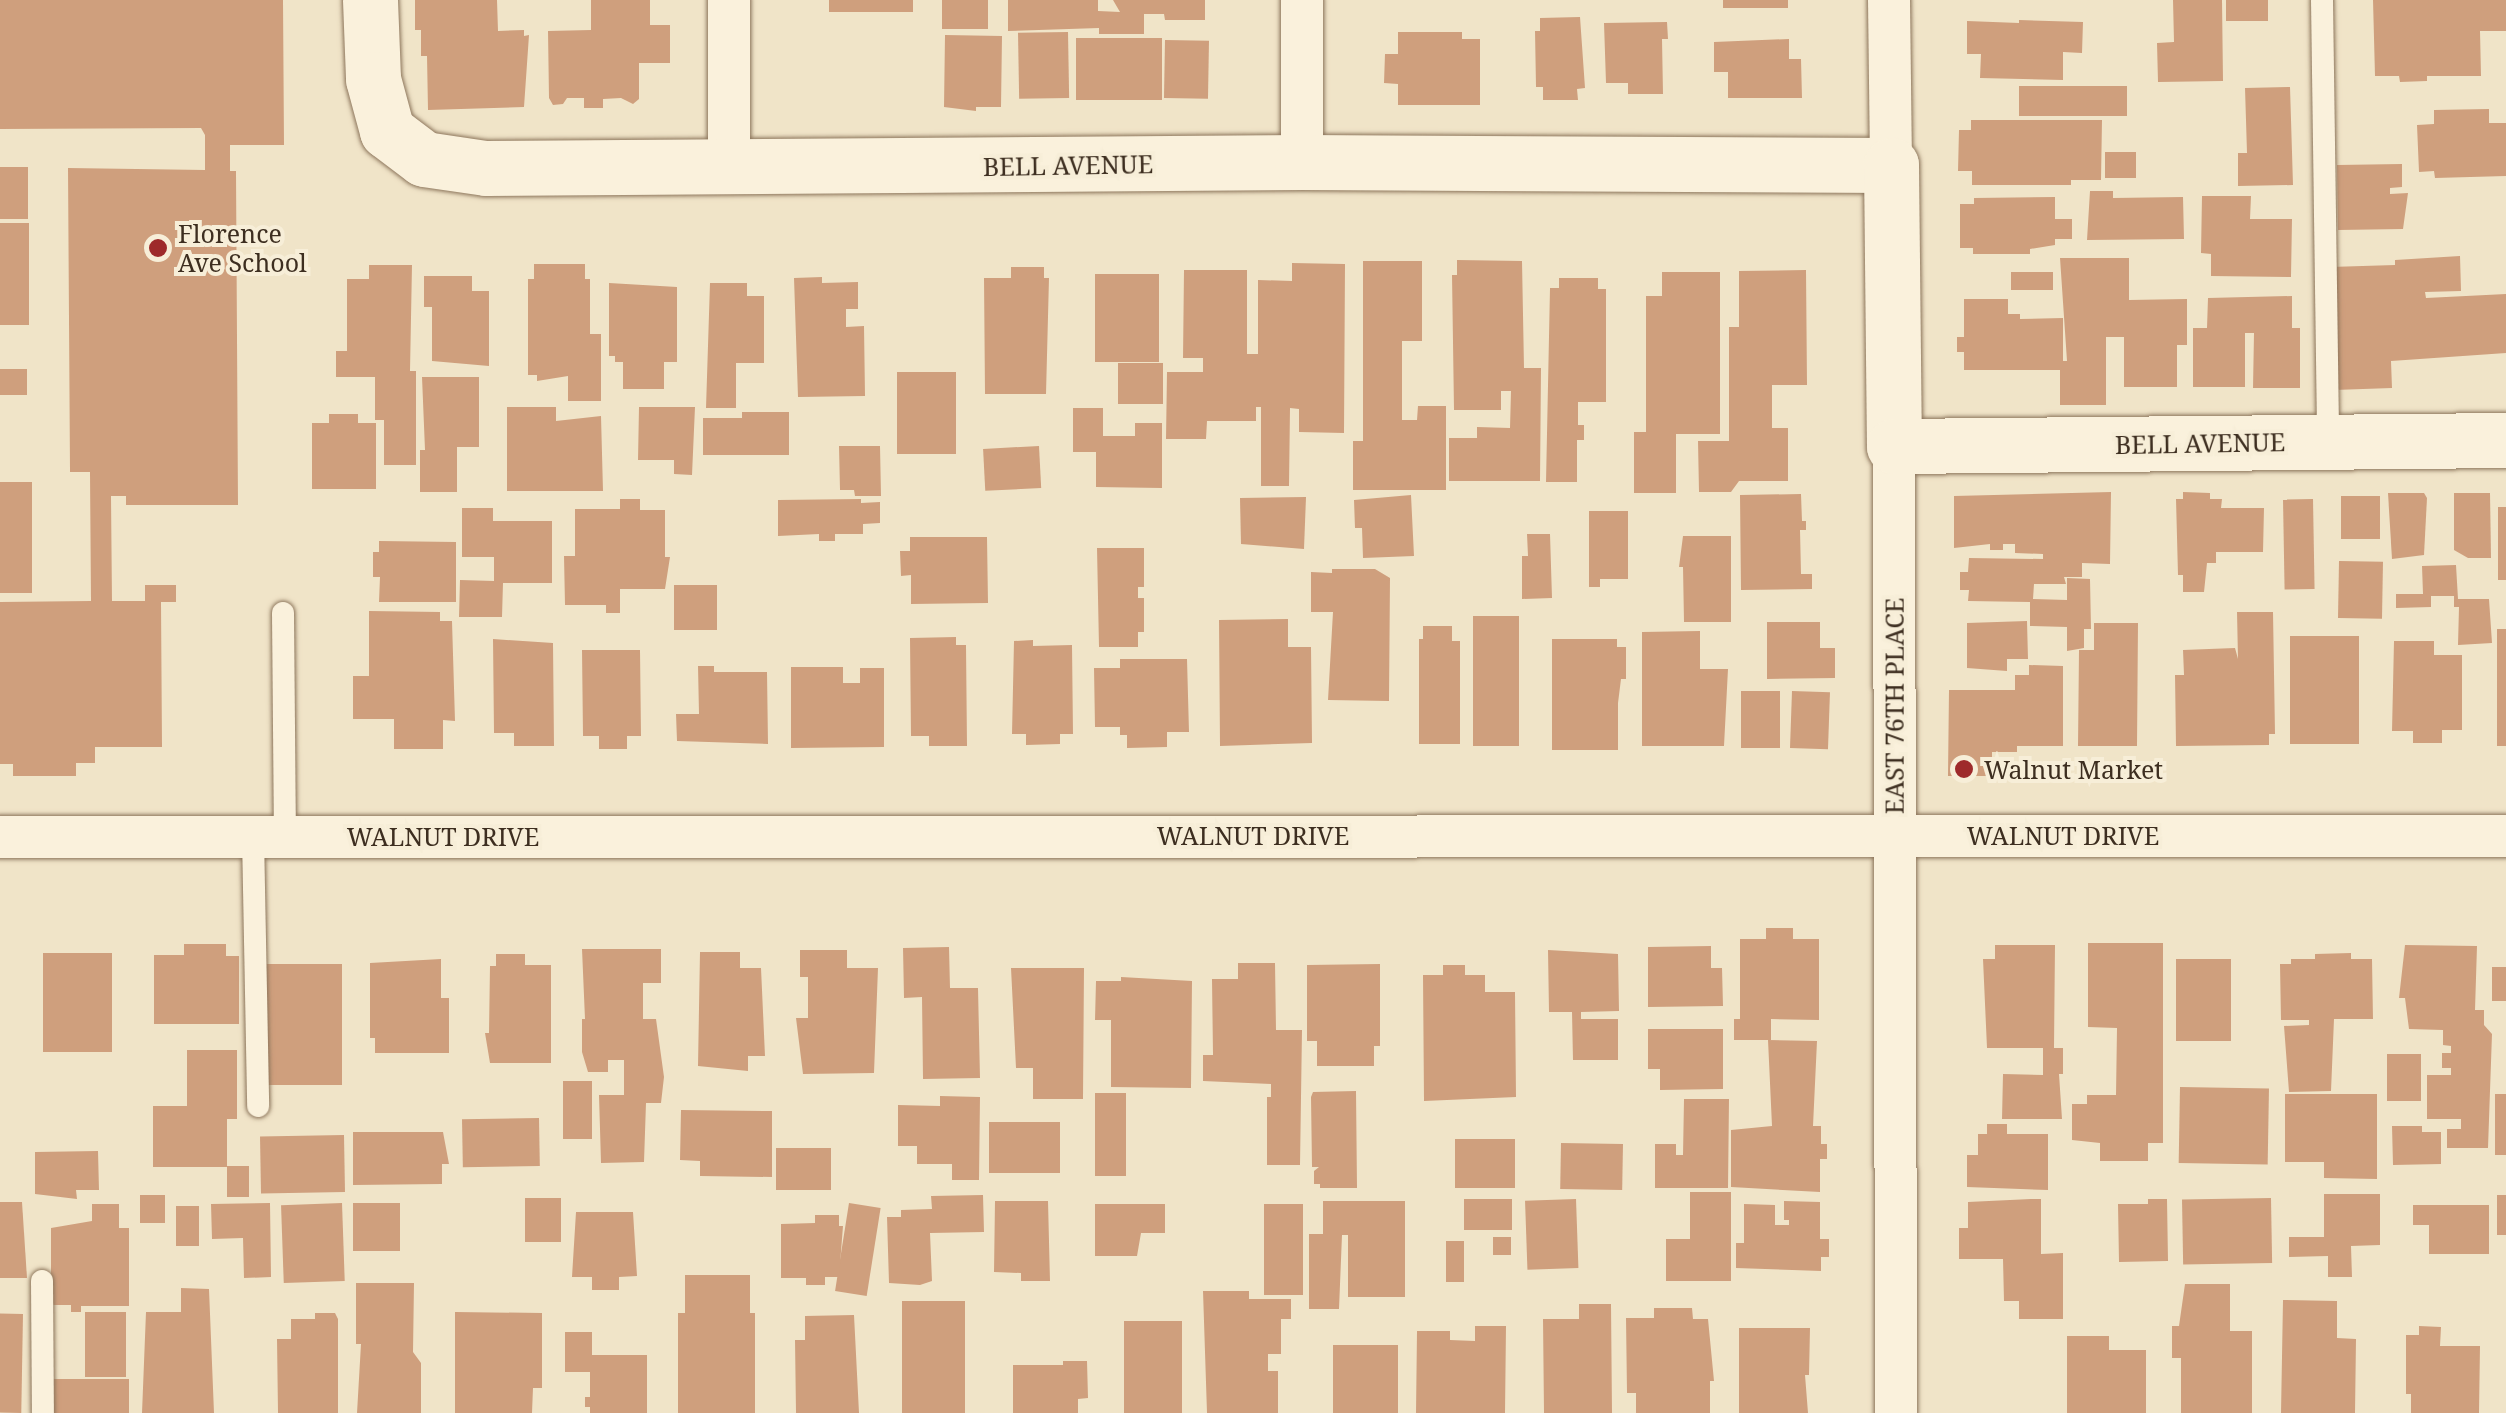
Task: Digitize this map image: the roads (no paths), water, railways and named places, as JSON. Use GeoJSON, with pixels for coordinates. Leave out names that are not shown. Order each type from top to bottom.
{"type":"FeatureCollection","features":[{"type":"Feature","properties":{"kind":"street","name":"BELL AVENUE"},"geometry":{"type":"LineString","coordinates":[[370,0],[372,79],[387,131],[424,159],[486,168],[1302,162],[1891,165]]}},
{"type":"Feature","properties":{"kind":"street"},"geometry":{"type":"LineString","coordinates":[[730,0],[730,169]]}},
{"type":"Feature","properties":{"kind":"street"},"geometry":{"type":"LineString","coordinates":[[1302,0],[1302,162]]}},
{"type":"Feature","properties":{"kind":"street","name":"EAST 76TH PLACE"},"geometry":{"type":"LineString","coordinates":[[1890,0],[1896,1413]]}},
{"type":"Feature","properties":{"kind":"street","name":"BELL AVENUE"},"geometry":{"type":"LineString","coordinates":[[1894,446],[2506,440]]}},
{"type":"Feature","properties":{"kind":"street","name":"WALNUT DRIVE"},"geometry":{"type":"LineString","coordinates":[[0,837],[2506,836]]}},
{"type":"Feature","properties":{"kind":"lane"},"geometry":{"type":"LineString","coordinates":[[2322,0],[2328,442]]}},
{"type":"Feature","properties":{"kind":"lane"},"geometry":{"type":"LineString","coordinates":[[258,1106],[283,613]]}},
{"type":"Feature","properties":{"kind":"lane"},"geometry":{"type":"LineString","coordinates":[[42,1281],[43,1413]]}},
{"type":"Feature","properties":{"kind":"place","name":"Florence Ave School"},"geometry":{"type":"Point","coordinates":[158,248]}},
{"type":"Feature","properties":{"kind":"place","name":"Walnut Market"},"geometry":{"type":"Point","coordinates":[1964,769]}}]}
